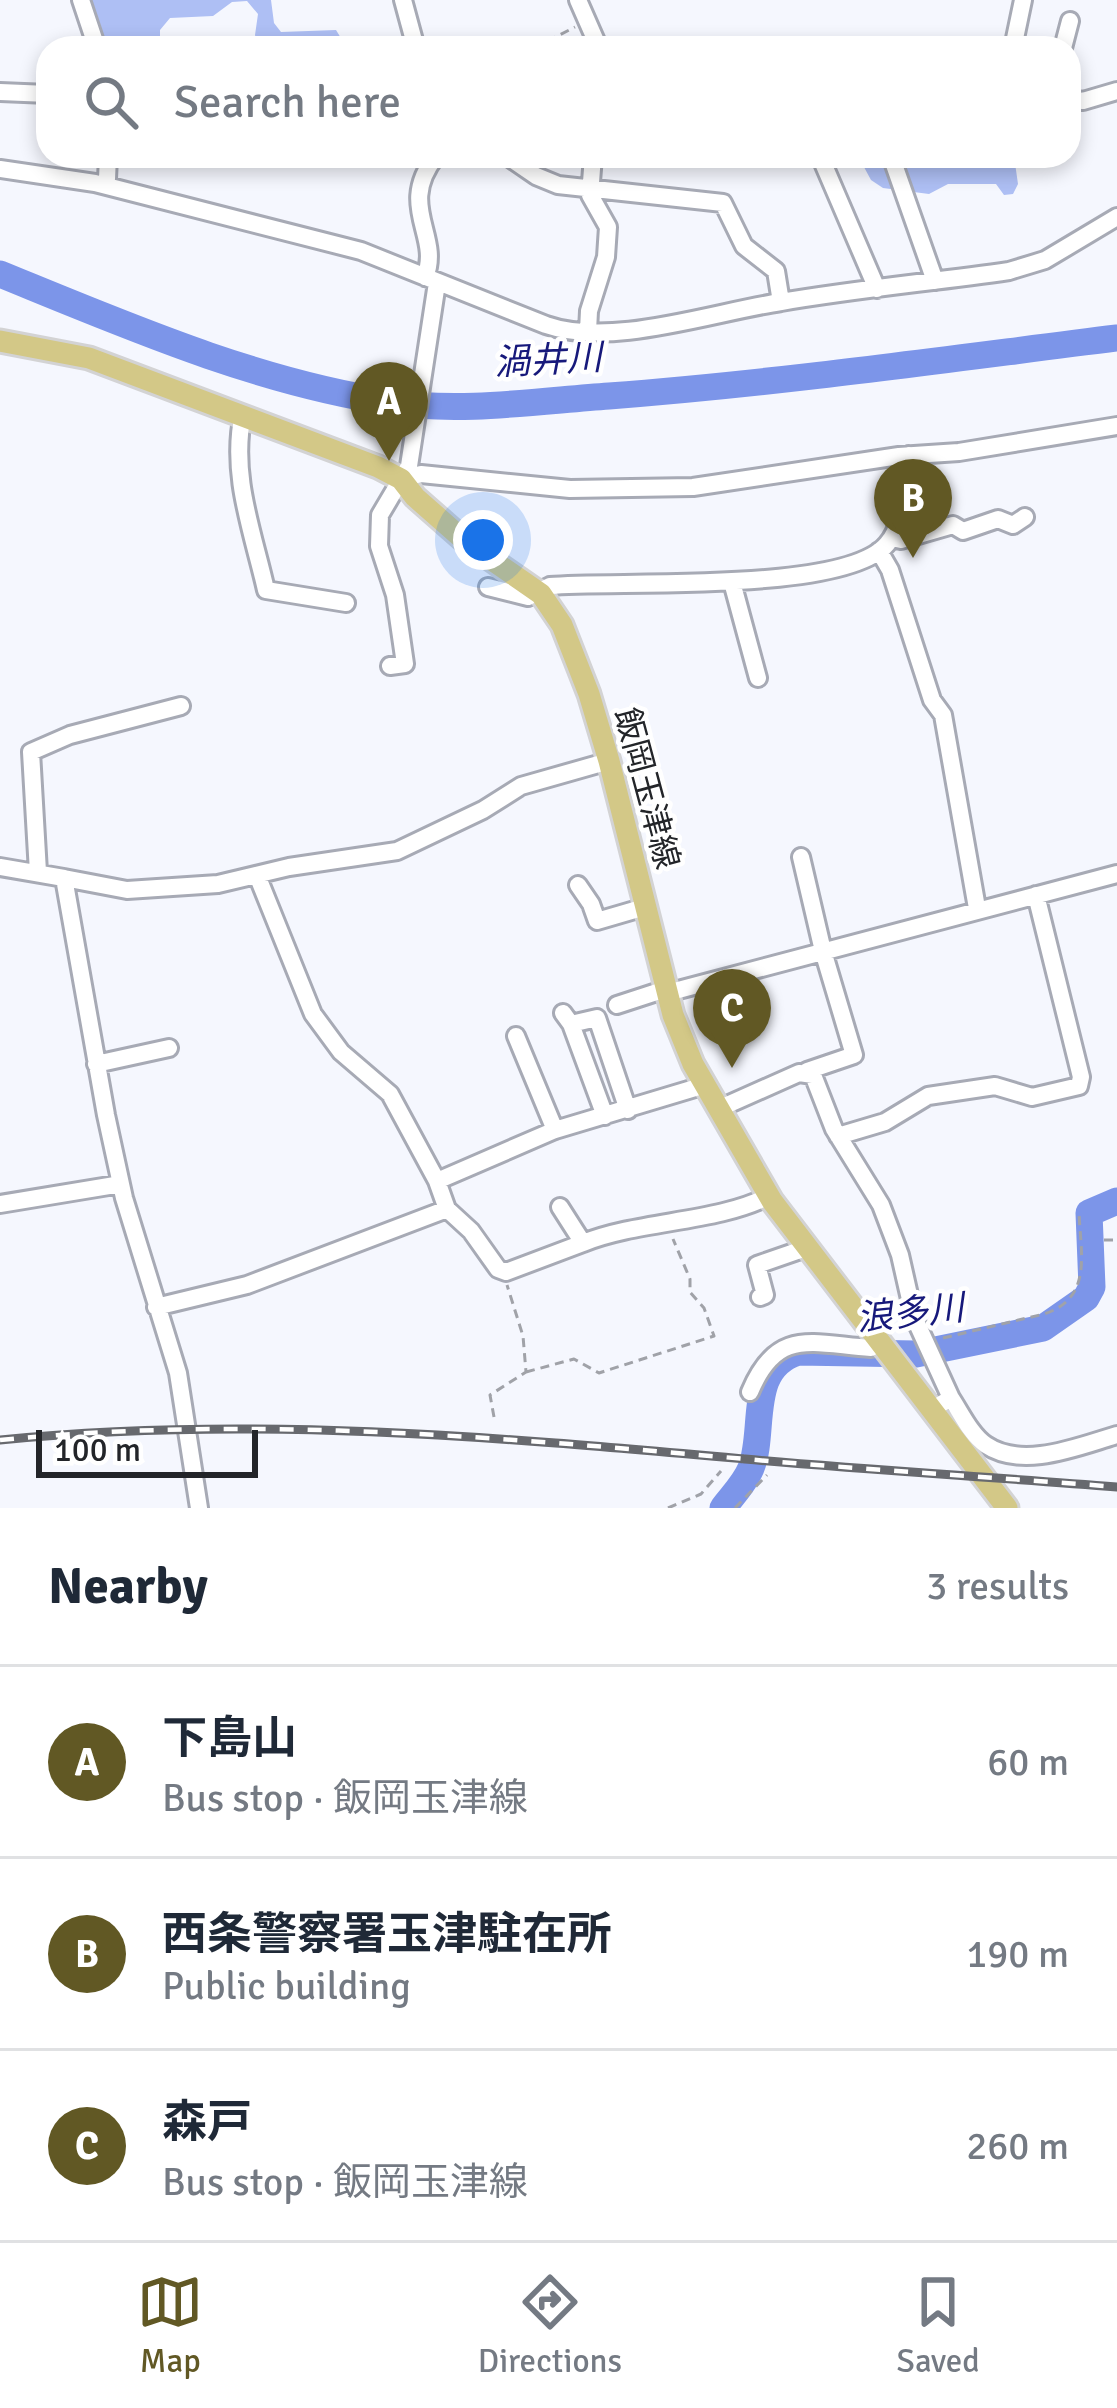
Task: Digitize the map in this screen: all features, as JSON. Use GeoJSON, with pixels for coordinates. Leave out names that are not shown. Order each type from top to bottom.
{"type":"FeatureCollection","features":[{"type":"Feature","properties":{"kind":"main road","name":"飯岡玉津線"},"geometry":{"type":"LineString","coordinates":[[0,341],[89,358],[405,472],[415,497],[466,542],[537,591],[562,625],[609,761],[681,1039],[769,1196],[884,1351],[941,1404],[1007,1508]]}},
{"type":"Feature","properties":{"kind":"street"},"geometry":{"type":"LineString","coordinates":[[81,0],[93,36]]}},
{"type":"Feature","properties":{"kind":"street"},"geometry":{"type":"LineString","coordinates":[[403,0],[413,36]]}},
{"type":"Feature","properties":{"kind":"street"},"geometry":{"type":"LineString","coordinates":[[578,0],[594,36]]}},
{"type":"Feature","properties":{"kind":"street"},"geometry":{"type":"LineString","coordinates":[[1016,36],[1023,0]]}},
{"type":"Feature","properties":{"kind":"street"},"geometry":{"type":"LineString","coordinates":[[1066,36],[1070,21]]}},
{"type":"Feature","properties":{"kind":"street"},"geometry":{"type":"LineString","coordinates":[[1081,101],[1117,91]]}},
{"type":"Feature","properties":{"kind":"street"},"geometry":{"type":"LineString","coordinates":[[0,92],[36,94]]}},
{"type":"Feature","properties":{"kind":"street"},"geometry":{"type":"LineString","coordinates":[[0,158],[36,163]]}},
{"type":"Feature","properties":{"kind":"street"},"geometry":{"type":"LineString","coordinates":[[65,168],[107,179],[140,195]]}},
{"type":"Feature","properties":{"kind":"street"},"geometry":{"type":"LineString","coordinates":[[107,179],[108,168]]}},
{"type":"Feature","properties":{"kind":"street"},"geometry":{"type":"LineString","coordinates":[[391,666],[405,664],[395,595],[379,546],[380,515],[405,472],[425,360],[431,280],[419,189],[427,168]]}},
{"type":"Feature","properties":{"kind":"street"},"geometry":{"type":"LineString","coordinates":[[524,168],[536,176],[592,190],[723,203],[744,246],[776,271],[781,302]]}},
{"type":"Feature","properties":{"kind":"street"},"geometry":{"type":"LineString","coordinates":[[588,331],[589,311],[607,256],[608,227],[592,202],[593,168]]}},
{"type":"Feature","properties":{"kind":"street"},"geometry":{"type":"LineString","coordinates":[[825,168],[877,290]]}},
{"type":"Feature","properties":{"kind":"street"},"geometry":{"type":"LineString","coordinates":[[895,168],[935,281]]}},
{"type":"Feature","properties":{"kind":"street"},"geometry":{"type":"LineString","coordinates":[[0,169],[56,175],[362,251],[561,330],[668,323],[1028,266],[1117,217]]}},
{"type":"Feature","properties":{"kind":"street"},"geometry":{"type":"LineString","coordinates":[[243,415],[241,486],[266,590],[346,603]]}},
{"type":"Feature","properties":{"kind":"street"},"geometry":{"type":"LineString","coordinates":[[405,472],[603,490],[693,487],[1117,426]]}},
{"type":"Feature","properties":{"kind":"street"},"geometry":{"type":"LineString","coordinates":[[908,455],[902,507],[886,545],[932,700],[943,715],[977,908]]}},
{"type":"Feature","properties":{"kind":"street"},"geometry":{"type":"LineString","coordinates":[[488,586],[528,597],[558,585],[790,577],[865,560],[886,545],[953,525],[963,530],[998,519],[1013,525],[1025,517]]}},
{"type":"Feature","properties":{"kind":"street"},"geometry":{"type":"LineString","coordinates":[[732,582],[758,678]]}},
{"type":"Feature","properties":{"kind":"street"},"geometry":{"type":"LineString","coordinates":[[38,872],[32,752],[70,735],[181,706]]}},
{"type":"Feature","properties":{"kind":"street"},"geometry":{"type":"LineString","coordinates":[[0,867],[127,890],[218,884],[397,850],[483,810],[520,786],[609,761]]}},
{"type":"Feature","properties":{"kind":"street"},"geometry":{"type":"LineString","coordinates":[[718,1109],[854,1055],[801,856]]}},
{"type":"Feature","properties":{"kind":"street"},"geometry":{"type":"LineString","coordinates":[[617,1005],[1117,874]]}},
{"type":"Feature","properties":{"kind":"street"},"geometry":{"type":"LineString","coordinates":[[256,875],[313,1014],[341,1052],[390,1094],[447,1209],[471,1231],[498,1269],[515,1271],[609,1232],[769,1196]]}},
{"type":"Feature","properties":{"kind":"street"},"geometry":{"type":"LineString","coordinates":[[64,878],[121,1184],[178,1373],[200,1508]]}},
{"type":"Feature","properties":{"kind":"street"},"geometry":{"type":"LineString","coordinates":[[578,885],[597,921],[645,907]]}},
{"type":"Feature","properties":{"kind":"street"},"geometry":{"type":"LineString","coordinates":[[838,1136],[886,1122],[928,1096],[995,1086],[1032,1097],[1079,1086],[1081,1077],[1036,896]]}},
{"type":"Feature","properties":{"kind":"street"},"geometry":{"type":"LineString","coordinates":[[604,1116],[567,1018],[597,1018],[628,1110]]}},
{"type":"Feature","properties":{"kind":"street"},"geometry":{"type":"LineString","coordinates":[[516,1036],[555,1130]]}},
{"type":"Feature","properties":{"kind":"street"},"geometry":{"type":"LineString","coordinates":[[101,1063],[121,1039]]}},
{"type":"Feature","properties":{"kind":"street"},"geometry":{"type":"LineString","coordinates":[[101,1063],[169,1048]]}},
{"type":"Feature","properties":{"kind":"street"},"geometry":{"type":"LineString","coordinates":[[807,1072],[813,1075],[838,1136],[886,1218],[941,1404],[985,1444],[1004,1452],[1043,1454],[1117,1435]]}},
{"type":"Feature","properties":{"kind":"street"},"geometry":{"type":"LineString","coordinates":[[436,1181],[555,1130],[705,1085]]}},
{"type":"Feature","properties":{"kind":"street"},"geometry":{"type":"LineString","coordinates":[[0,1204],[121,1184]]}},
{"type":"Feature","properties":{"kind":"street"},"geometry":{"type":"LineString","coordinates":[[560,1207],[583,1243]]}},
{"type":"Feature","properties":{"kind":"street"},"geometry":{"type":"LineString","coordinates":[[156,1307],[248,1285],[447,1209]]}},
{"type":"Feature","properties":{"kind":"street"},"geometry":{"type":"LineString","coordinates":[[760,1298],[765,1295],[757,1264],[806,1248]]}},
{"type":"Feature","properties":{"kind":"street"},"geometry":{"type":"LineString","coordinates":[[750,1392],[765,1360],[777,1351],[807,1344],[884,1351]]}},
{"type":"Feature","properties":{"kind":"path"},"geometry":{"type":"LineString","coordinates":[[557,36],[587,20]]}},
{"type":"Feature","properties":{"kind":"path"},"geometry":{"type":"LineString","coordinates":[[927,1350],[1059,1309],[1079,1285],[1083,1243],[1079,1210]]}},
{"type":"Feature","properties":{"kind":"path"},"geometry":{"type":"LineString","coordinates":[[494,1417],[490,1394],[526,1372],[574,1359],[599,1373],[714,1336],[704,1308],[690,1292],[691,1279],[670,1232],[670,1221]]}},
{"type":"Feature","properties":{"kind":"path"},"geometry":{"type":"LineString","coordinates":[[1104,1240],[1117,1240]]}},
{"type":"Feature","properties":{"kind":"path"},"geometry":{"type":"LineString","coordinates":[[506,1272],[523,1336],[526,1372]]}},
{"type":"Feature","properties":{"kind":"path"},"geometry":{"type":"LineString","coordinates":[[668,1508],[701,1494],[721,1471]]}},
{"type":"Feature","properties":{"kind":"path"},"geometry":{"type":"LineString","coordinates":[[735,1508],[767,1475]]}},
{"type":"Feature","properties":{"kind":"shaded area"},"geometry":{"type":"Polygon","coordinates":[[[90,0],[271,0],[274,23],[281,32],[336,30],[340,36],[255,36],[258,14],[247,1],[232,2],[213,16],[170,18],[160,36],[101,36],[90,0]]]}},
{"type":"Feature","properties":{"kind":"shaded area"},"geometry":{"type":"Polygon","coordinates":[[[864,168],[1016,168],[1018,184],[1013,194],[1004,195],[996,184],[948,184],[929,194],[883,188],[864,168]]]}},
{"type":"Feature","properties":{"kind":"waterway","name":"渦井川"},"geometry":{"type":"LineString","coordinates":[[0,274],[241,366],[340,393],[417,405],[499,405],[673,391],[1117,338]]}},
{"type":"Feature","properties":{"kind":"waterway","name":"浪多川"},"geometry":{"type":"LineString","coordinates":[[723,1508],[751,1468],[764,1386],[782,1360],[798,1352],[916,1354],[1043,1328],[1086,1298],[1092,1287],[1089,1213],[1117,1201]]}},
{"type":"Feature","properties":{"kind":"railway"},"geometry":{"type":"LineString","coordinates":[[0,1440],[187,1429],[373,1432],[1117,1487]]}},
{"type":"Feature","properties":{"kind":"place","name":"下島山"},"geometry":{"type":"Point","coordinates":[389,461]}},
{"type":"Feature","properties":{"kind":"place","name":"西条警察署玉津駐在所"},"geometry":{"type":"Point","coordinates":[913,558]}},
{"type":"Feature","properties":{"kind":"place","name":"森戸"},"geometry":{"type":"Point","coordinates":[732,1068]}}]}
